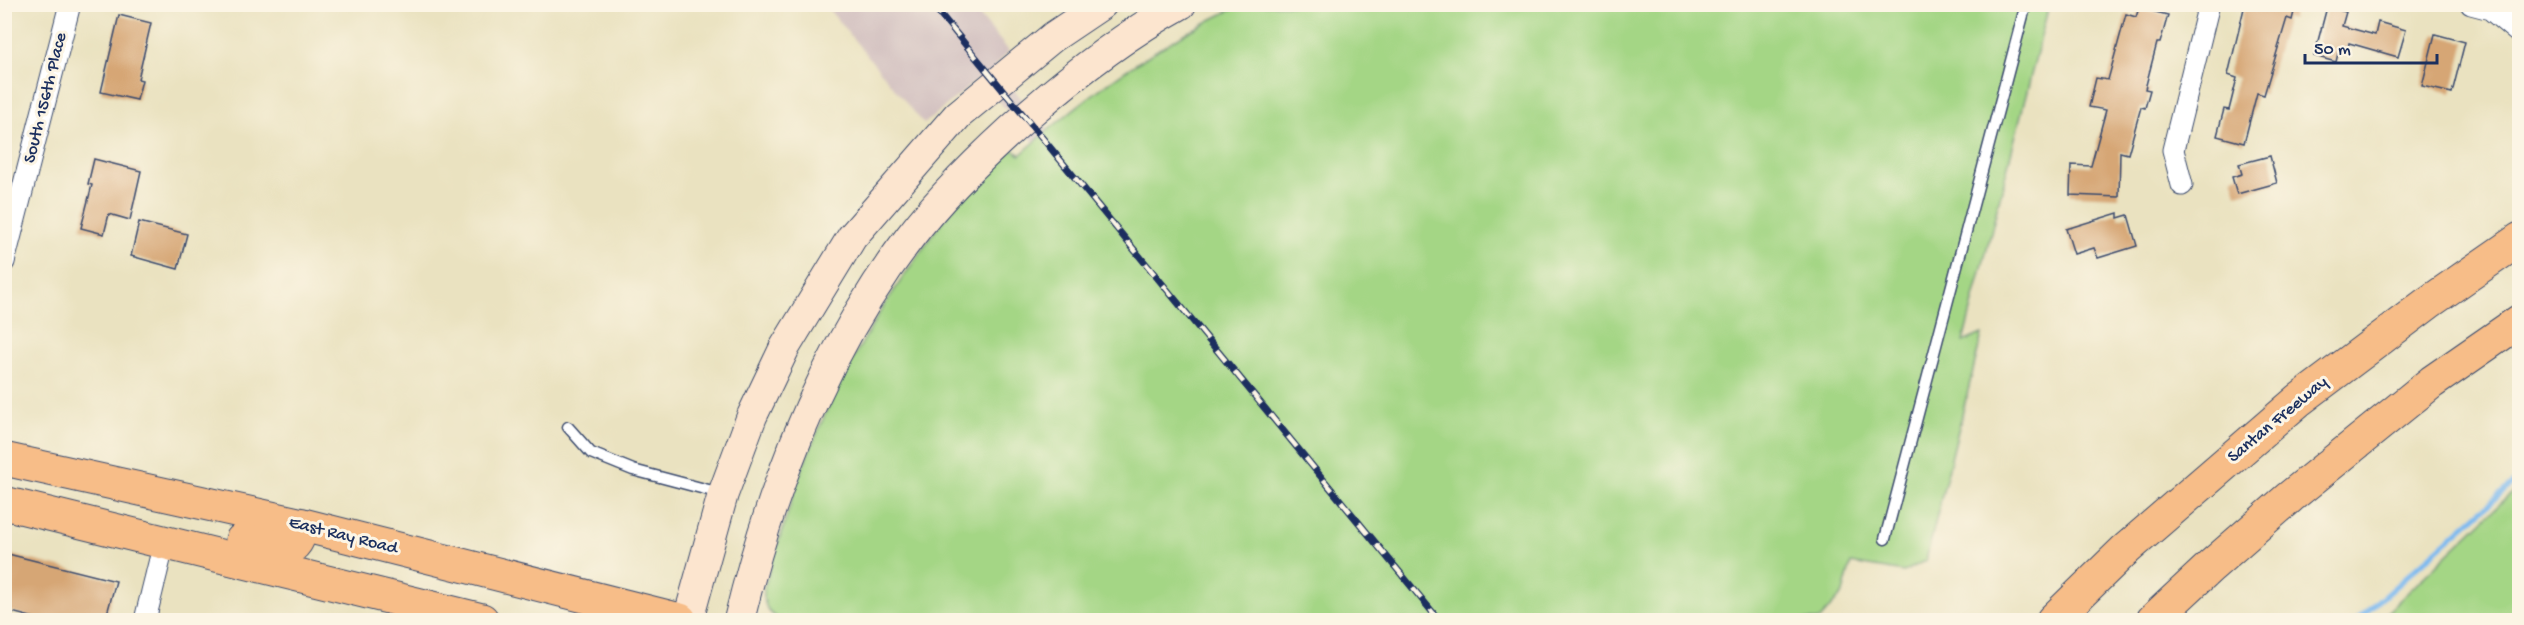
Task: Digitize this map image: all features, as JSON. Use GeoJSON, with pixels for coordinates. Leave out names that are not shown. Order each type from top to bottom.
{"type":"FeatureCollection","features":[{"type":"Feature","properties":{"kind":"main road"},"geometry":{"type":"LineString","coordinates":[[688,621],[723,494],[752,416],[785,347],[852,237],[958,115],[1053,36],[1102,4]]}},
{"type":"Feature","properties":{"kind":"main road"},"geometry":{"type":"LineString","coordinates":[[739,621],[768,516],[802,425],[851,327],[889,266],[937,205],[996,143],[1072,76],[1117,42],[1180,4]]}},
{"type":"Feature","properties":{"kind":"main road","name":"Santan Freeway"},"geometry":{"type":"LineString","coordinates":[[2053,621],[2124,551],[2299,400],[2428,303],[2520,239]]}},
{"type":"Feature","properties":{"kind":"main road"},"geometry":{"type":"LineString","coordinates":[[2153,621],[2211,566],[2290,497],[2432,382],[2520,321]]}},
{"type":"Feature","properties":{"kind":"main road","name":"East Ray Road"},"geometry":{"type":"LineString","coordinates":[[4,459],[303,525],[680,621]]}},
{"type":"Feature","properties":{"kind":"main road"},"geometry":{"type":"LineString","coordinates":[[4,503],[482,621]]}},
{"type":"Feature","properties":{"kind":"main road"},"geometry":{"type":"LineString","coordinates":[[164,543],[208,532],[285,549],[292,548],[298,541],[303,525]]}},
{"type":"Feature","properties":{"kind":"street","name":"South 156th Place"},"geometry":{"type":"LineString","coordinates":[[4,262],[70,4]]}},
{"type":"Feature","properties":{"kind":"street"},"geometry":{"type":"LineString","coordinates":[[2182,185],[2173,150],[2209,4]]}},
{"type":"Feature","properties":{"kind":"street"},"geometry":{"type":"LineString","coordinates":[[2471,4],[2490,9],[2520,34]]}},
{"type":"Feature","properties":{"kind":"street"},"geometry":{"type":"LineString","coordinates":[[145,621],[164,543]]}},
{"type":"Feature","properties":{"kind":"lane"},"geometry":{"type":"LineString","coordinates":[[1885,539],[2026,4]]}},
{"type":"Feature","properties":{"kind":"lane"},"geometry":{"type":"LineString","coordinates":[[568,427],[591,453],[633,470],[723,494]]}},
{"type":"Feature","properties":{"kind":"shaded area"},"geometry":{"type":"Polygon","coordinates":[[[825,5],[971,5],[1009,51],[994,67],[1049,130],[1019,155],[1034,142],[979,78],[924,124],[825,5]]]}},
{"type":"Feature","properties":{"kind":"green space"},"geometry":{"type":"Polygon","coordinates":[[[1241,5],[2049,5],[1963,342],[1982,334],[1926,560],[1904,572],[1851,563],[1843,593],[1819,620],[780,620],[771,614],[766,607],[764,588],[801,471],[826,412],[883,307],[934,232],[967,191],[1013,149],[1020,155],[1071,111],[1124,71],[1181,36],[1241,5]]]}},
{"type":"Feature","properties":{"kind":"green space"},"geometry":{"type":"Polygon","coordinates":[[[2519,488],[2519,620],[2379,620],[2506,498],[2519,488]]]}},
{"type":"Feature","properties":{"kind":"building"},"geometry":{"type":"Polygon","coordinates":[[[2245,4],[2296,4],[2292,20],[2287,18],[2264,95],[2257,93],[2244,143],[2217,136],[2224,109],[2229,110],[2237,78],[2228,75],[2245,4]]]}},
{"type":"Feature","properties":{"kind":"building"},"geometry":{"type":"Polygon","coordinates":[[[2327,7],[2346,12],[2342,26],[2375,35],[2378,22],[2406,30],[2398,57],[2349,43],[2347,51],[2339,49],[2336,62],[2314,56],[2327,7]]]}},
{"type":"Feature","properties":{"kind":"building"},"geometry":{"type":"Polygon","coordinates":[[[2139,8],[2168,15],[2160,43],[2157,43],[2145,89],[2150,90],[2145,108],[2141,107],[2128,154],[2120,152],[2119,197],[2070,195],[2071,165],[2091,166],[2106,110],[2089,107],[2096,78],[2108,80],[2126,14],[2136,17],[2139,8]]]}},
{"type":"Feature","properties":{"kind":"building"},"geometry":{"type":"Polygon","coordinates":[[[119,15],[151,23],[138,79],[142,80],[137,100],[101,92],[119,15]]]}},
{"type":"Feature","properties":{"kind":"building"},"geometry":{"type":"Polygon","coordinates":[[[2435,34],[2465,42],[2452,93],[2422,86],[2435,34]]]}},
{"type":"Feature","properties":{"kind":"building"},"geometry":{"type":"Polygon","coordinates":[[[2270,156],[2277,183],[2237,194],[2232,177],[2242,174],[2239,164],[2270,156]]]}},
{"type":"Feature","properties":{"kind":"building"},"geometry":{"type":"Polygon","coordinates":[[[94,159],[141,171],[130,220],[109,214],[104,234],[81,228],[92,185],[88,184],[94,159]]]}},
{"type":"Feature","properties":{"kind":"building"},"geometry":{"type":"Polygon","coordinates":[[[2118,213],[2118,218],[2128,215],[2137,246],[2098,258],[2094,248],[2074,254],[2066,229],[2118,213]]]}},
{"type":"Feature","properties":{"kind":"building"},"geometry":{"type":"Polygon","coordinates":[[[139,222],[187,234],[178,269],[131,256],[139,222]]]}},
{"type":"Feature","properties":{"kind":"building"},"geometry":{"type":"Polygon","coordinates":[[[4,553],[116,581],[105,621],[46,621],[4,610],[4,553]]]}},
{"type":"Feature","properties":{"kind":"waterway"},"geometry":{"type":"LineString","coordinates":[[2357,620],[2520,477]]}},
{"type":"Feature","properties":{"kind":"railway"},"geometry":{"type":"LineString","coordinates":[[932,4],[1439,620]]}}]}
